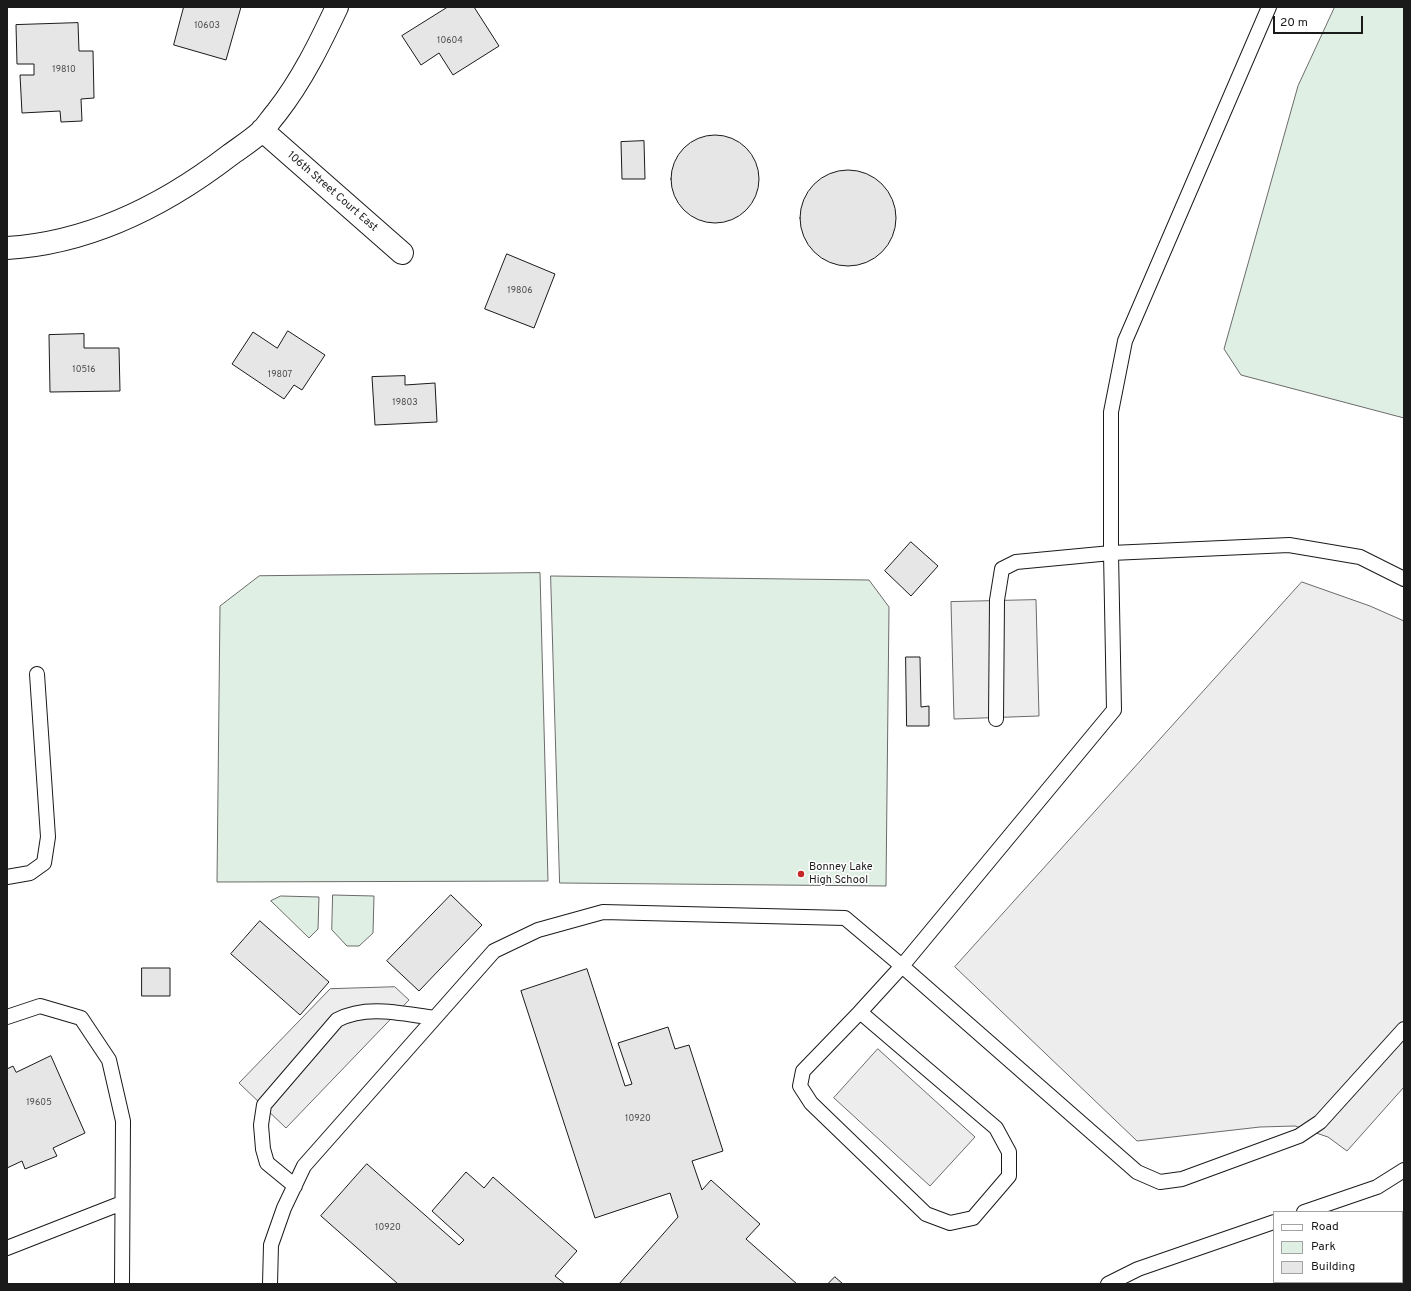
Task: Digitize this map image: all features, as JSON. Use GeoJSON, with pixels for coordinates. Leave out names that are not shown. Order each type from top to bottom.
{"type":"FeatureCollection","features":[{"type":"Feature","properties":{"kind":"street"},"geometry":{"type":"LineString","coordinates":[[7,248],[24,247],[72,238],[102,228],[144,210],[184,188],[220,163],[262,130],[287,99],[312,58],[337,7]]}},
{"type":"Feature","properties":{"kind":"street","name":"106th Street Court East"},"geometry":{"type":"LineString","coordinates":[[262,130],[402,253]]}},
{"type":"Feature","properties":{"kind":"lane"},"geometry":{"type":"LineString","coordinates":[[860,1012],[996,1128],[1009,1152],[1009,1176],[973,1218],[950,1223],[926,1214],[811,1104],[800,1086],[802,1071],[860,1012],[902,966],[1114,710],[1111,553],[1111,412],[1125,341],[1269,7]]}},
{"type":"Feature","properties":{"kind":"lane"},"geometry":{"type":"LineString","coordinates":[[996,719],[997,600],[1002,569],[1016,562],[1111,553],[1289,544],[1360,557],[1404,579]]}},
{"type":"Feature","properties":{"kind":"lane"},"geometry":{"type":"LineString","coordinates":[[7,877],[30,873],[44,863],[48,837],[37,674]]}},
{"type":"Feature","properties":{"kind":"lane"},"geometry":{"type":"LineString","coordinates":[[270,1284],[271,1245],[284,1208],[304,1166],[494,951],[538,930],[603,912],[845,918],[1137,1172],[1160,1182],[1182,1179],[1299,1136],[1320,1122],[1404,1029]]}},
{"type":"Feature","properties":{"kind":"lane"},"geometry":{"type":"LineString","coordinates":[[7,1017],[40,1006],[81,1018],[109,1060],[122,1121],[122,1284]]}},
{"type":"Feature","properties":{"kind":"lane"},"geometry":{"type":"LineString","coordinates":[[295,1186],[267,1163],[263,1149],[261,1125],[264,1105],[337,1020],[348,1014],[368,1011],[435,1018]]}},
{"type":"Feature","properties":{"kind":"lane"},"geometry":{"type":"LineString","coordinates":[[1307,1211],[1377,1187],[1404,1170]]}},
{"type":"Feature","properties":{"kind":"lane"},"geometry":{"type":"LineString","coordinates":[[7,1248],[122,1203]]}},
{"type":"Feature","properties":{"kind":"lane"},"geometry":{"type":"LineString","coordinates":[[1108,1284],[1138,1269],[1273,1222]]}},
{"type":"Feature","properties":{"kind":"green space"},"geometry":{"type":"Polygon","coordinates":[[[1335,7],[1404,7],[1404,418],[1241,375],[1224,349],[1298,86],[1335,7]]]}},
{"type":"Feature","properties":{"kind":"green space"},"geometry":{"type":"Polygon","coordinates":[[[540,573],[548,881],[217,882],[220,606],[259,576],[540,573]]]}},
{"type":"Feature","properties":{"kind":"green space"},"geometry":{"type":"Polygon","coordinates":[[[551,576],[869,580],[889,607],[886,886],[560,883],[551,576]]]}},
{"type":"Feature","properties":{"kind":"green space"},"geometry":{"type":"Polygon","coordinates":[[[333,895],[374,896],[373,933],[359,946],[347,946],[332,930],[333,895]]]}},
{"type":"Feature","properties":{"kind":"green space"},"geometry":{"type":"Polygon","coordinates":[[[281,896],[319,897],[318,929],[309,938],[271,901],[281,896]]]}},
{"type":"Feature","properties":{"kind":"shaded area"},"geometry":{"type":"Polygon","coordinates":[[[1302,582],[1370,606],[1404,621],[1404,1087],[1347,1151],[1328,1137],[1295,1126],[1260,1127],[1137,1141],[955,967],[1302,582]]]}},
{"type":"Feature","properties":{"kind":"shaded area"},"geometry":{"type":"Polygon","coordinates":[[[1036,600],[1039,716],[954,719],[951,602],[1036,600]]]}},
{"type":"Feature","properties":{"kind":"shaded area"},"geometry":{"type":"Polygon","coordinates":[[[395,987],[409,1000],[286,1128],[239,1083],[330,989],[395,987]]]}},
{"type":"Feature","properties":{"kind":"shaded area"},"geometry":{"type":"Polygon","coordinates":[[[878,1049],[975,1137],[930,1186],[834,1098],[878,1049]]]}},
{"type":"Feature","properties":{"kind":"building"},"geometry":{"type":"Polygon","coordinates":[[[184,7],[241,7],[226,60],[174,45],[184,7]]]}},
{"type":"Feature","properties":{"kind":"building"},"geometry":{"type":"Polygon","coordinates":[[[448,7],[474,7],[499,46],[453,75],[439,53],[421,65],[402,36],[448,7]]]}},
{"type":"Feature","properties":{"kind":"building"},"geometry":{"type":"Polygon","coordinates":[[[78,23],[79,51],[93,51],[94,98],[81,99],[82,121],[61,122],[60,111],[22,113],[20,75],[34,75],[34,64],[17,64],[16,25],[78,23]]]}},
{"type":"Feature","properties":{"kind":"building"},"geometry":{"type":"Polygon","coordinates":[[[706,135],[724,135],[740,142],[752,154],[759,170],[759,188],[752,204],[740,216],[724,223],[706,223],[690,216],[678,204],[671,188],[671,170],[678,154],[690,142],[706,135]]]}},
{"type":"Feature","properties":{"kind":"building"},"geometry":{"type":"Polygon","coordinates":[[[644,141],[645,179],[622,179],[621,142],[644,141]]]}},
{"type":"Feature","properties":{"kind":"building"},"geometry":{"type":"Polygon","coordinates":[[[848,170],[866,174],[882,184],[892,200],[896,218],[892,236],[882,252],[866,262],[848,266],[830,262],[814,252],[804,236],[800,218],[804,200],[814,184],[830,174],[848,170]]]}},
{"type":"Feature","properties":{"kind":"building"},"geometry":{"type":"Polygon","coordinates":[[[507,254],[555,274],[534,328],[485,309],[507,254]]]}},
{"type":"Feature","properties":{"kind":"building"},"geometry":{"type":"Polygon","coordinates":[[[288,331],[325,355],[302,390],[294,385],[284,399],[232,364],[253,332],[277,348],[288,331]]]}},
{"type":"Feature","properties":{"kind":"building"},"geometry":{"type":"Polygon","coordinates":[[[84,334],[84,348],[119,348],[120,391],[50,392],[49,335],[84,334]]]}},
{"type":"Feature","properties":{"kind":"building"},"geometry":{"type":"Polygon","coordinates":[[[405,376],[405,385],[435,383],[437,422],[375,425],[372,377],[405,376]]]}},
{"type":"Feature","properties":{"kind":"building"},"geometry":{"type":"Polygon","coordinates":[[[911,542],[938,566],[911,596],[885,571],[911,542]]]}},
{"type":"Feature","properties":{"kind":"building"},"geometry":{"type":"Polygon","coordinates":[[[906,657],[920,657],[921,707],[929,706],[929,726],[907,726],[906,657]]]}},
{"type":"Feature","properties":{"kind":"building"},"geometry":{"type":"Polygon","coordinates":[[[451,895],[482,925],[419,991],[387,961],[451,895]]]}},
{"type":"Feature","properties":{"kind":"building"},"geometry":{"type":"Polygon","coordinates":[[[260,921],[329,982],[300,1015],[231,954],[260,921]]]}},
{"type":"Feature","properties":{"kind":"building"},"geometry":{"type":"Polygon","coordinates":[[[142,968],[170,968],[170,996],[142,996],[142,968]]]}},
{"type":"Feature","properties":{"kind":"building"},"geometry":{"type":"Polygon","coordinates":[[[587,969],[625,1086],[632,1084],[618,1043],[668,1027],[675,1049],[689,1045],[723,1151],[692,1161],[702,1190],[711,1180],[760,1224],[746,1239],[797,1284],[619,1284],[678,1217],[670,1193],[595,1218],[521,991],[587,969]]]}},
{"type":"Feature","properties":{"kind":"building"},"geometry":{"type":"Polygon","coordinates":[[[51,1056],[85,1133],[53,1148],[57,1156],[25,1169],[22,1161],[7,1168],[7,1069],[13,1066],[16,1072],[51,1056]]]}},
{"type":"Feature","properties":{"kind":"building"},"geometry":{"type":"Polygon","coordinates":[[[367,1164],[459,1245],[464,1240],[432,1211],[466,1172],[484,1188],[493,1177],[577,1251],[555,1276],[565,1284],[398,1284],[321,1216],[367,1164]]]}},
{"type":"Feature","properties":{"kind":"building"},"geometry":{"type":"Polygon","coordinates":[[[835,1277],[843,1284],[828,1284],[835,1277]]]}},
{"type":"Feature","properties":{"kind":"place","name":"Bonney Lake High School"},"geometry":{"type":"Point","coordinates":[801,874]}}]}
